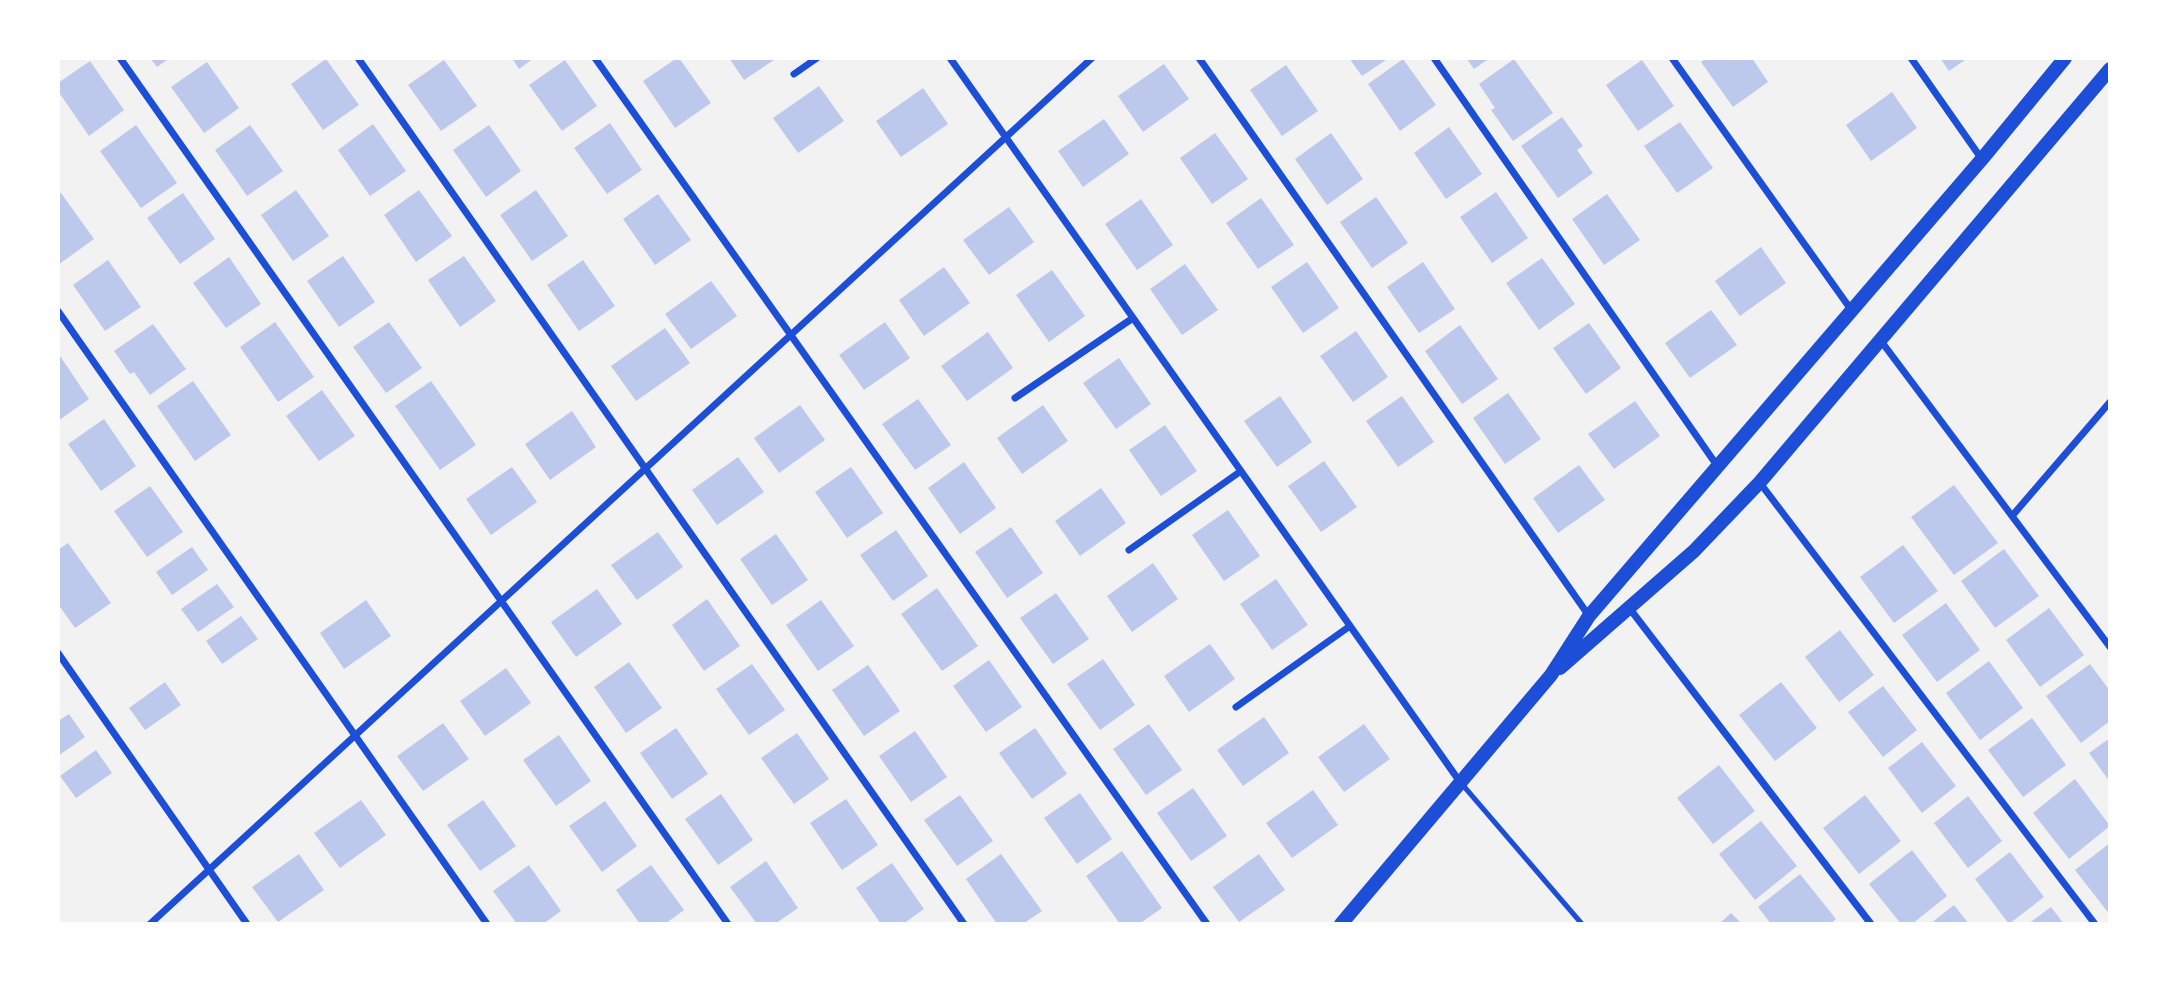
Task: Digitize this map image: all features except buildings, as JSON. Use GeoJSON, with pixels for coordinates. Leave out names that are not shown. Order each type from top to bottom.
{"type":"FeatureCollection","features":[{"type":"Feature","properties":{"kind":"main road"},"geometry":{"type":"LineString","coordinates":[[1341,924],[1551,676],[1589,616],[1982,159],[2065,58]]}},
{"type":"Feature","properties":{"kind":"main road"},"geometry":{"type":"LineString","coordinates":[[1551,676],[1694,551],[1760,482],[2110,69]]}},
{"type":"Feature","properties":{"kind":"street"},"geometry":{"type":"LineString","coordinates":[[120,58],[728,924]]}},
{"type":"Feature","properties":{"kind":"street"},"geometry":{"type":"LineString","coordinates":[[358,58],[964,924]]}},
{"type":"Feature","properties":{"kind":"street"},"geometry":{"type":"LineString","coordinates":[[596,58],[1207,924]]}},
{"type":"Feature","properties":{"kind":"street"},"geometry":{"type":"LineString","coordinates":[[794,75],[817,58]]}},
{"type":"Feature","properties":{"kind":"street"},"geometry":{"type":"LineString","coordinates":[[950,58],[1460,783]]}},
{"type":"Feature","properties":{"kind":"street"},"geometry":{"type":"LineString","coordinates":[[150,924],[1092,58]]}},
{"type":"Feature","properties":{"kind":"street"},"geometry":{"type":"LineString","coordinates":[[1199,58],[1589,616]]}},
{"type":"Feature","properties":{"kind":"street"},"geometry":{"type":"LineString","coordinates":[[1434,58],[1719,467]]}},
{"type":"Feature","properties":{"kind":"street"},"geometry":{"type":"LineString","coordinates":[[1672,58],[1852,311]]}},
{"type":"Feature","properties":{"kind":"street"},"geometry":{"type":"LineString","coordinates":[[1911,58],[1982,159]]}},
{"type":"Feature","properties":{"kind":"street"},"geometry":{"type":"LineString","coordinates":[[58,312],[488,924]]}},
{"type":"Feature","properties":{"kind":"street"},"geometry":{"type":"LineString","coordinates":[[1015,398],[1133,318]]}},
{"type":"Feature","properties":{"kind":"street"},"geometry":{"type":"LineString","coordinates":[[1881,341],[2110,647]]}},
{"type":"Feature","properties":{"kind":"street"},"geometry":{"type":"LineString","coordinates":[[2012,516],[2110,402]]}},
{"type":"Feature","properties":{"kind":"street"},"geometry":{"type":"LineString","coordinates":[[1129,550],[1241,471]]}},
{"type":"Feature","properties":{"kind":"street"},"geometry":{"type":"LineString","coordinates":[[1760,482],[2095,924]]}},
{"type":"Feature","properties":{"kind":"street"},"geometry":{"type":"LineString","coordinates":[[1630,609],[1871,924]]}},
{"type":"Feature","properties":{"kind":"street"},"geometry":{"type":"LineString","coordinates":[[1236,707],[1350,626]]}},
{"type":"Feature","properties":{"kind":"street"},"geometry":{"type":"LineString","coordinates":[[58,653],[247,924]]}},
{"type":"Feature","properties":{"kind":"lane"},"geometry":{"type":"LineString","coordinates":[[1460,783],[1582,924]]}}]}
